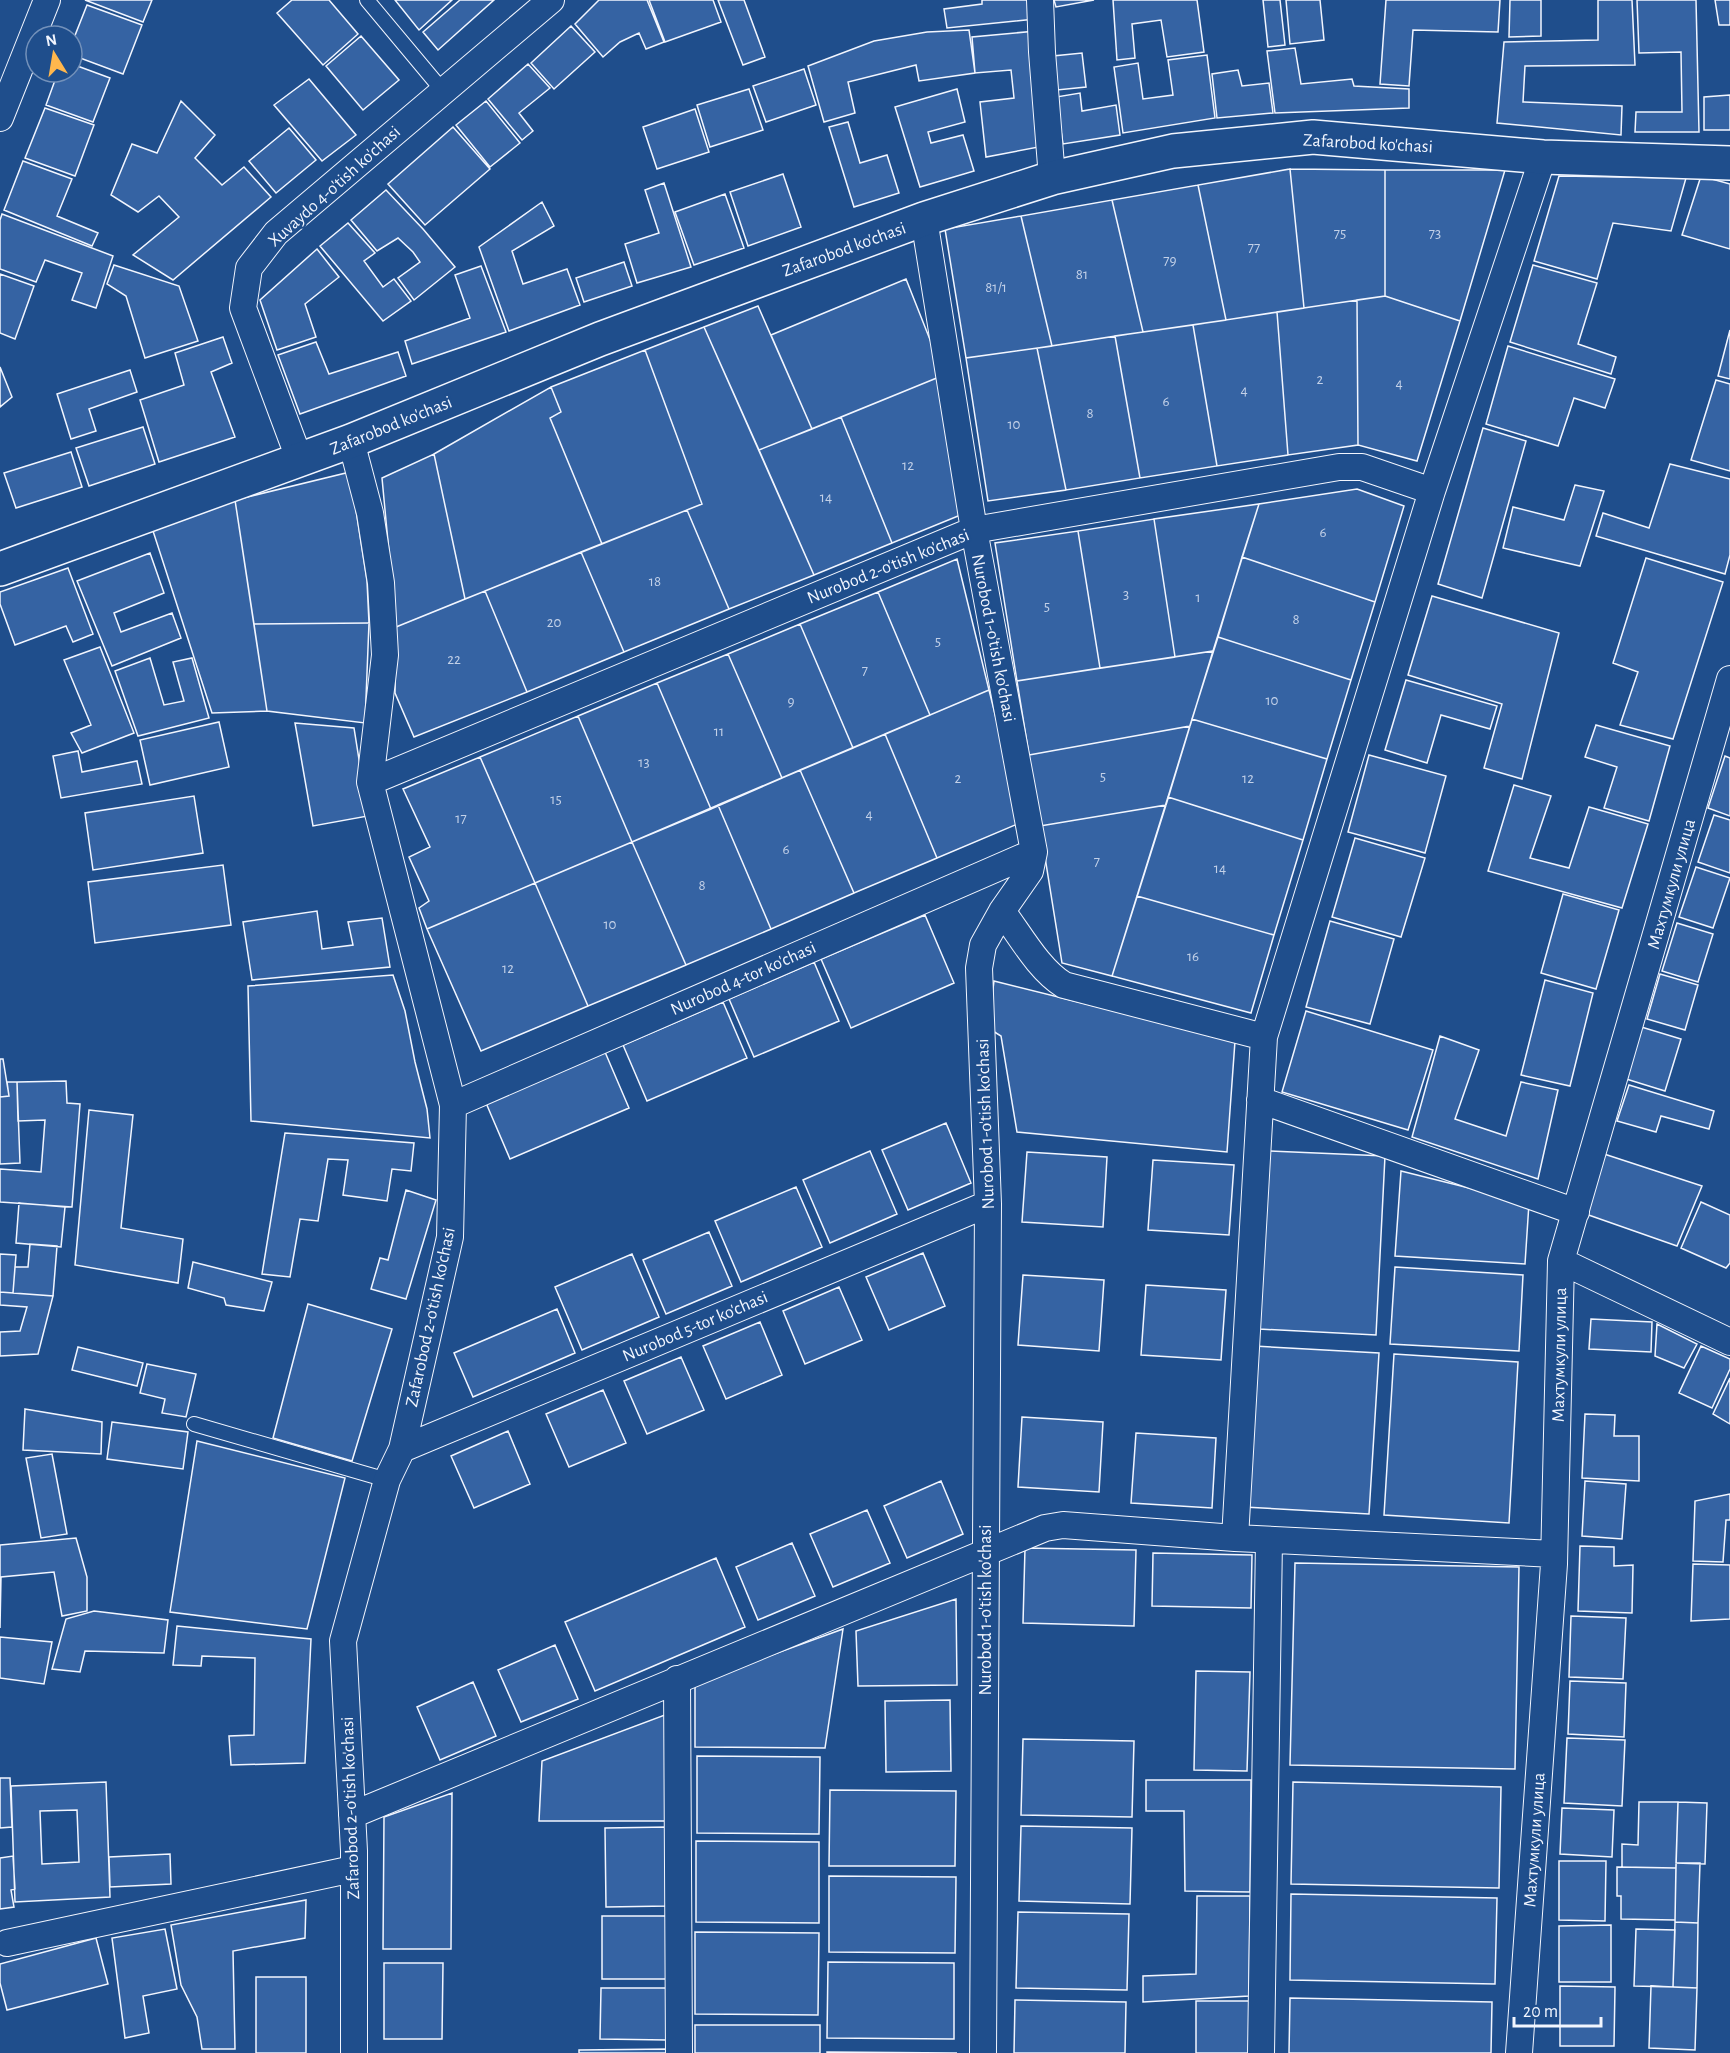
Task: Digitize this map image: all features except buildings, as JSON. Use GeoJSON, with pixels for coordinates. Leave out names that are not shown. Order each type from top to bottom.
{"type":"FeatureCollection","features":[{"type":"Feature","properties":{"kind":"street"},"geometry":{"type":"LineString","coordinates":[[0,118],[6,86],[47,0]]}},
{"type":"Feature","properties":{"kind":"street","name":"Xuvaydo 4-o'tish ko'chasi"},"geometry":{"type":"LineString","coordinates":[[300,461],[243,308],[249,268],[276,233],[551,0]]}},
{"type":"Feature","properties":{"kind":"street"},"geometry":{"type":"LineString","coordinates":[[1040,0],[1052,178]]}},
{"type":"Feature","properties":{"kind":"street","name":"Zafarobod ko'chasi"},"geometry":{"type":"LineString","coordinates":[[0,569],[300,461],[600,339],[924,219],[1052,178],[1173,151],[1313,137],[1543,157],[1730,163]]}},
{"type":"Feature","properties":{"kind":"street"},"geometry":{"type":"LineString","coordinates":[[1235,1538],[1264,1037],[1432,491],[1543,157]]}},
{"type":"Feature","properties":{"kind":"street","name":"Nurobod 1-o'tish ko'chasi"},"geometry":{"type":"LineString","coordinates":[[924,219],[974,530],[1034,852],[1030,871],[1002,911],[983,945],[979,968],[988,1204],[983,2053]]}},
{"type":"Feature","properties":{"kind":"street","name":"Zafarobod 2-o'tish ko'chasi"},"geometry":{"type":"LineString","coordinates":[[351,441],[370,513],[381,583],[385,655],[370,782],[453,1104],[450,1237],[402,1449],[387,1480],[343,1641],[352,1815],[354,2053]]}},
{"type":"Feature","properties":{"kind":"street","name":"Nurobod 2-o'tish ko'chasi"},"geometry":{"type":"LineString","coordinates":[[370,782],[974,530],[1339,467],[1362,467],[1432,491]]}},
{"type":"Feature","properties":{"kind":"street","name":"Махтумкули улица"},"geometry":{"type":"LineString","coordinates":[[1519,2053],[1554,1554],[1561,1261],[1730,680]]}},
{"type":"Feature","properties":{"kind":"street","name":"Nurobod 4-tor ko'chasi"},"geometry":{"type":"LineString","coordinates":[[453,1104],[1034,852]]}},
{"type":"Feature","properties":{"kind":"street"},"geometry":{"type":"LineString","coordinates":[[1002,911],[1049,973],[1064,985],[1264,1037]]}},
{"type":"Feature","properties":{"kind":"street"},"geometry":{"type":"LineString","coordinates":[[1260,1100],[1576,1212]]}},
{"type":"Feature","properties":{"kind":"street","name":"Nurobod 5-tor ko'chasi"},"geometry":{"type":"LineString","coordinates":[[402,1449],[988,1204]]}},
{"type":"Feature","properties":{"kind":"street"},"geometry":{"type":"LineString","coordinates":[[1561,1261],[1730,1342]]}},
{"type":"Feature","properties":{"kind":"street"},"geometry":{"type":"LineString","coordinates":[[352,1815],[1045,1528],[1063,1526],[1269,1540],[1554,1554]]}},
{"type":"Feature","properties":{"kind":"street"},"geometry":{"type":"LineString","coordinates":[[1261,2053],[1269,1540]]}},
{"type":"Feature","properties":{"kind":"street"},"geometry":{"type":"LineString","coordinates":[[677,1679],[679,2053]]}},
{"type":"Feature","properties":{"kind":"street"},"geometry":{"type":"LineString","coordinates":[[7,1943],[353,1869]]}},
{"type":"Feature","properties":{"kind":"lane"},"geometry":{"type":"LineString","coordinates":[[367,0],[443,91]]}},
{"type":"Feature","properties":{"kind":"lane"},"geometry":{"type":"LineString","coordinates":[[194,1424],[387,1480]]}}]}
